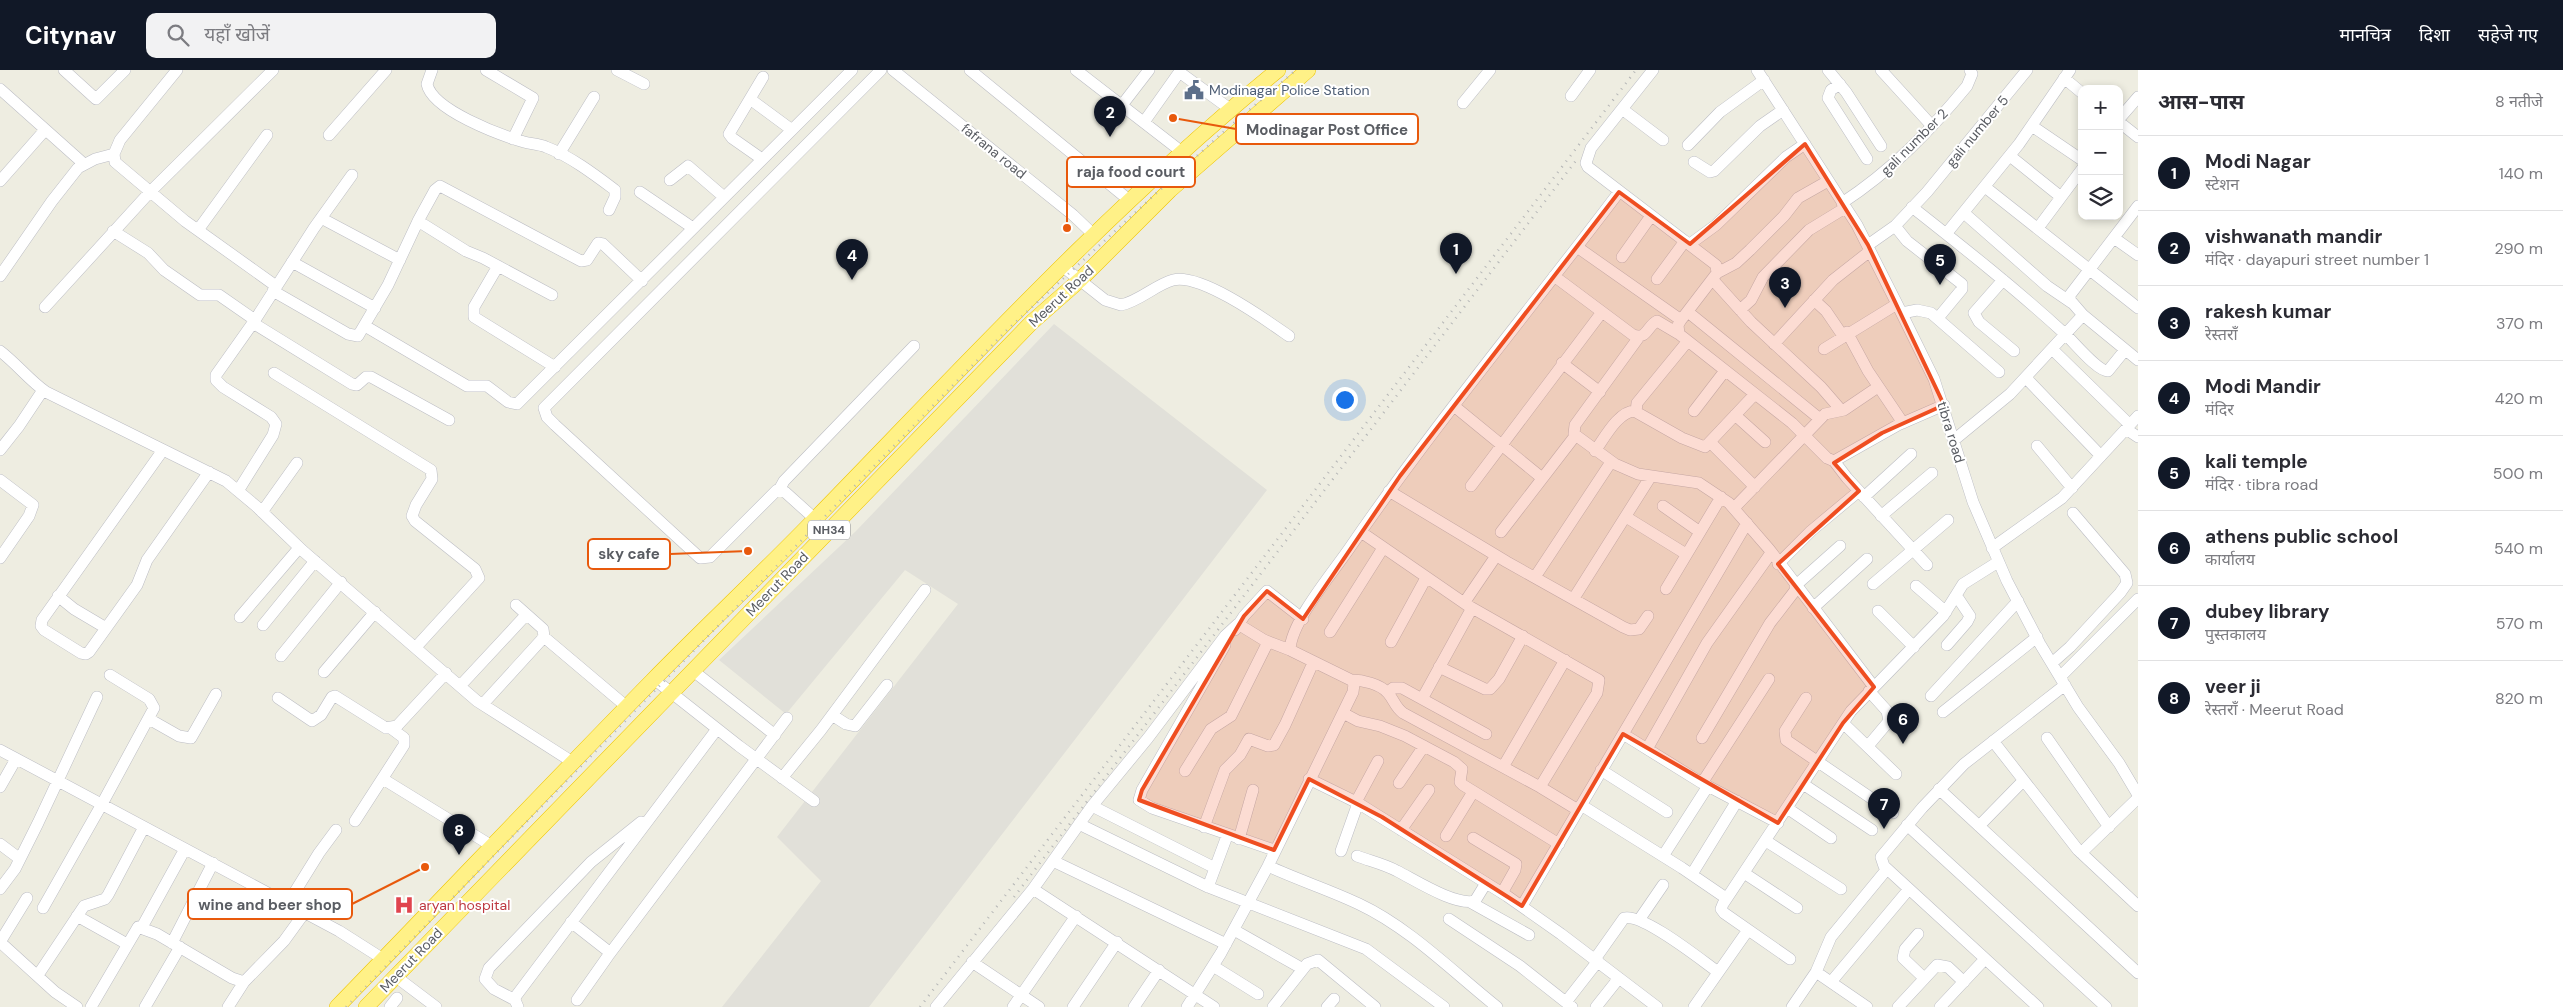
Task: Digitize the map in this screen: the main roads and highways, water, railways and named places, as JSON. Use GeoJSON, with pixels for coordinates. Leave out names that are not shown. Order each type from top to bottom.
{"type":"FeatureCollection","features":[{"type":"Feature","properties":{"kind":"highway","name":"Meerut Road"},"geometry":{"type":"LineString","coordinates":[[337,1007],[626,707],[815,519],[1025,302],[1129,200],[1230,109],[1278,70]]}},
{"type":"Feature","properties":{"kind":"highway","name":"Meerut Road"},"geometry":{"type":"LineString","coordinates":[[369,1006],[395,976],[692,670],[1040,315],[1081,279],[1170,190],[1308,70]]}},
{"type":"Feature","properties":{"kind":"highway"},"geometry":{"type":"LineString","coordinates":[[1025,302],[1040,315]]}},
{"type":"Feature","properties":{"kind":"railway"},"geometry":{"type":"LineString","coordinates":[[346,1007],[1006,331],[1221,134],[1296,70]]}},
{"type":"Feature","properties":{"kind":"railway"},"geometry":{"type":"LineString","coordinates":[[920,1007],[1636,70]]}},
{"type":"Feature","properties":{"kind":"railway"},"geometry":{"type":"LineString","coordinates":[[1014,897],[1578,158]]}},
{"type":"Feature","properties":{"kind":"place","name":"Modinagar Police Station"},"geometry":{"type":"Point","coordinates":[1194,90]}},
{"type":"Feature","properties":{"kind":"place","name":"Modinagar Post Office"},"geometry":{"type":"Point","coordinates":[1173,118]}},
{"type":"Feature","properties":{"kind":"place","name":"vishwanath mandir"},"geometry":{"type":"Point","coordinates":[1110,137]}},
{"type":"Feature","properties":{"kind":"place","name":"raja food court"},"geometry":{"type":"Point","coordinates":[1067,228]}},
{"type":"Feature","properties":{"kind":"place","name":"Modi Nagar"},"geometry":{"type":"Point","coordinates":[1456,274]}},
{"type":"Feature","properties":{"kind":"place","name":"Modi Mandir"},"geometry":{"type":"Point","coordinates":[852,280]}},
{"type":"Feature","properties":{"kind":"place","name":"kali temple"},"geometry":{"type":"Point","coordinates":[1940,285]}},
{"type":"Feature","properties":{"kind":"place","name":"rakesh kumar"},"geometry":{"type":"Point","coordinates":[1785,308]}},
{"type":"Feature","properties":{"kind":"place","name":"sky cafe"},"geometry":{"type":"Point","coordinates":[748,551]}},
{"type":"Feature","properties":{"kind":"place","name":"athens public school"},"geometry":{"type":"Point","coordinates":[1903,744]}},
{"type":"Feature","properties":{"kind":"place","name":"dubey library"},"geometry":{"type":"Point","coordinates":[1884,829]}},
{"type":"Feature","properties":{"kind":"place","name":"veer ji"},"geometry":{"type":"Point","coordinates":[459,855]}},
{"type":"Feature","properties":{"kind":"place","name":"wine and beer shop"},"geometry":{"type":"Point","coordinates":[425,867]}},
{"type":"Feature","properties":{"kind":"place","name":"aryan hospital"},"geometry":{"type":"Point","coordinates":[404,905]}}]}
